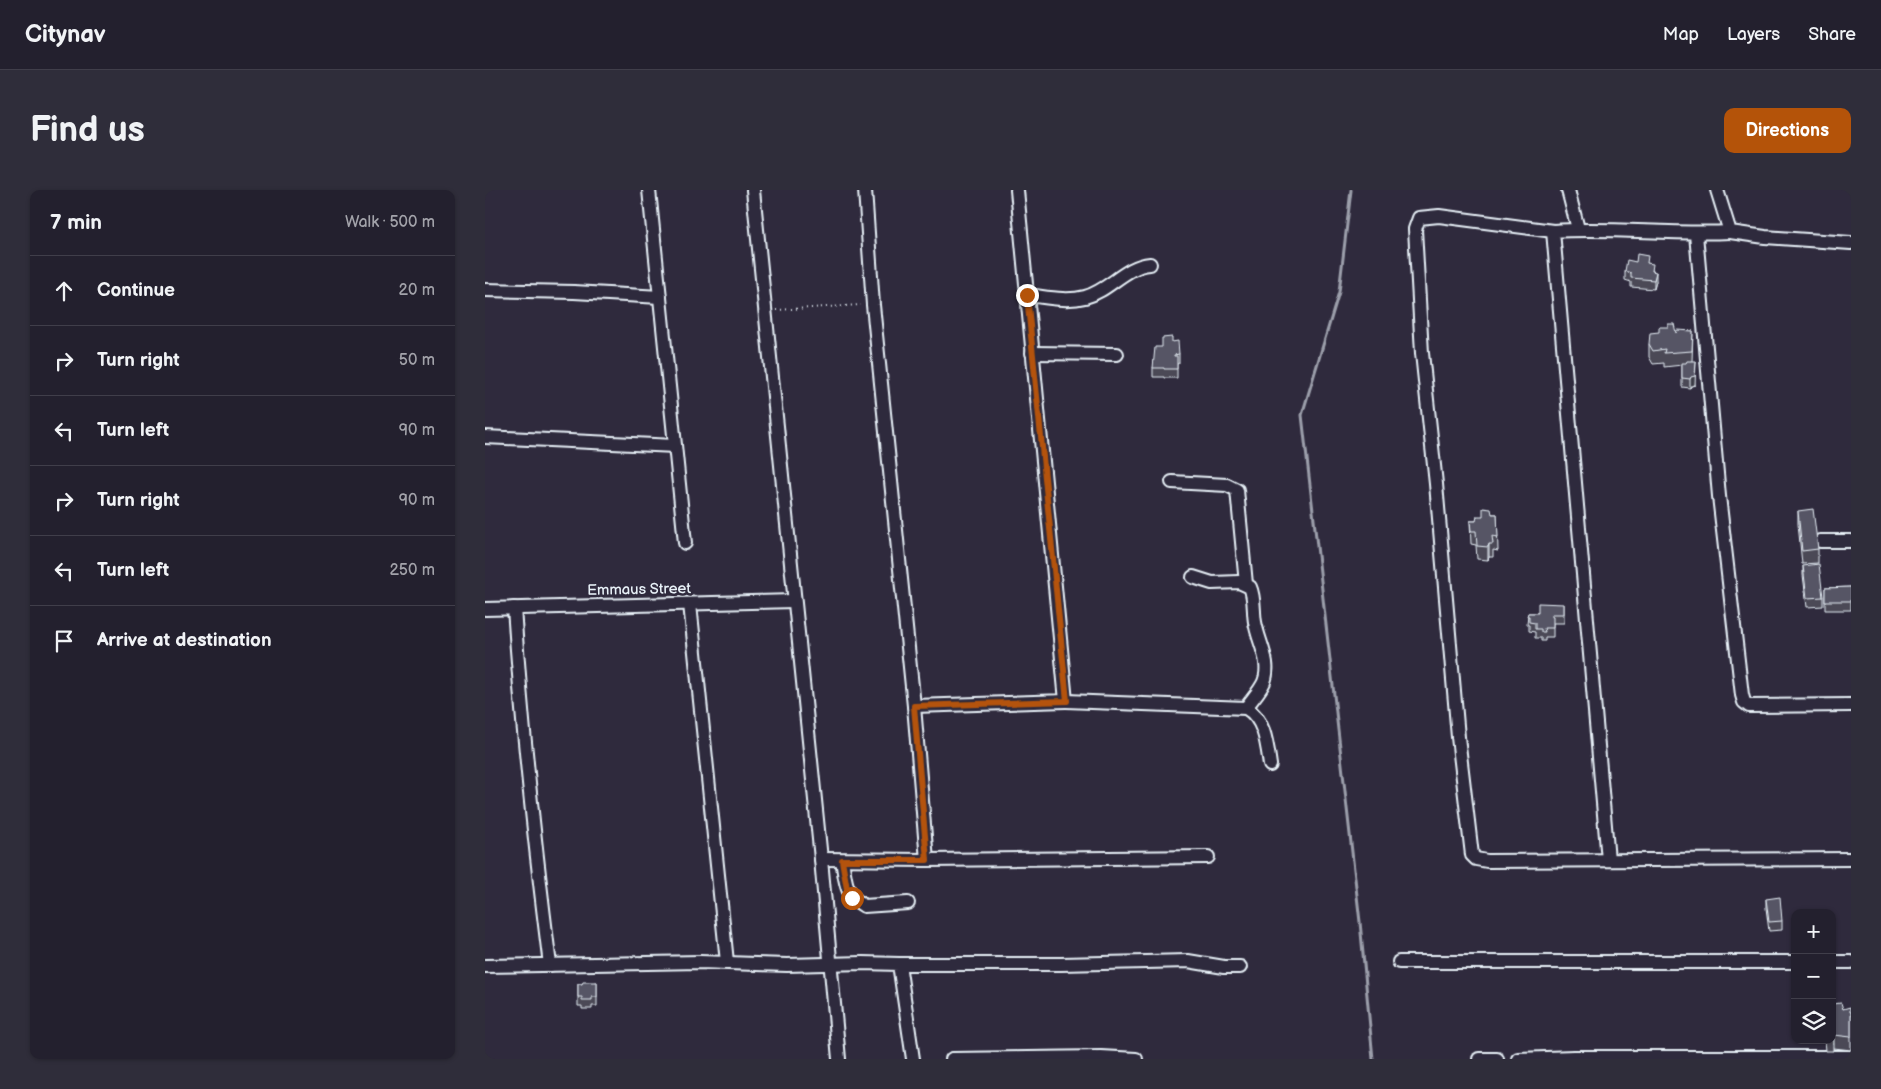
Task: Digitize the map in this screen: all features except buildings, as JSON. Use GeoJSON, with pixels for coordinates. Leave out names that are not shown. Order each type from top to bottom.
{"type":"FeatureCollection","features":[{"type":"Feature","properties":{"kind":"street"},"geometry":{"type":"LineString","coordinates":[[649,190],[685,543]]}},
{"type":"Feature","properties":{"kind":"street"},"geometry":{"type":"LineString","coordinates":[[753,190],[821,860],[839,1059]]}},
{"type":"Feature","properties":{"kind":"street"},"geometry":{"type":"LineString","coordinates":[[865,190],[873,305],[914,706],[927,860]]}},
{"type":"Feature","properties":{"kind":"street"},"geometry":{"type":"LineString","coordinates":[[1017,190],[1067,701]]}},
{"type":"Feature","properties":{"kind":"street"},"geometry":{"type":"LineString","coordinates":[[1568,190],[1578,230]]}},
{"type":"Feature","properties":{"kind":"street"},"geometry":{"type":"LineString","coordinates":[[1717,190],[1730,232]]}},
{"type":"Feature","properties":{"kind":"street"},"geometry":{"type":"LineString","coordinates":[[1851,243],[1730,232],[1696,234],[1578,230],[1553,231],[1439,216],[1419,218],[1415,235],[1422,353],[1436,484],[1458,737],[1472,855],[1487,861],[1851,859]]}},
{"type":"Feature","properties":{"kind":"street"},"geometry":{"type":"LineString","coordinates":[[1553,231],[1608,860]]}},
{"type":"Feature","properties":{"kind":"street"},"geometry":{"type":"LineString","coordinates":[[1696,234],[1719,496],[1742,694],[1749,706],[1851,705]]}},
{"type":"Feature","properties":{"kind":"street"},"geometry":{"type":"LineString","coordinates":[[1027,295],[1060,299],[1086,297],[1132,269],[1150,264]]}},
{"type":"Feature","properties":{"kind":"street"},"geometry":{"type":"LineString","coordinates":[[485,290],[574,292],[660,297]]}},
{"type":"Feature","properties":{"kind":"street"},"geometry":{"type":"LineString","coordinates":[[1033,353],[1117,354]]}},
{"type":"Feature","properties":{"kind":"street"},"geometry":{"type":"LineString","coordinates":[[485,437],[675,446]]}},
{"type":"Feature","properties":{"kind":"street"},"geometry":{"type":"LineString","coordinates":[[1171,482],[1227,484],[1237,490],[1246,584]]}},
{"type":"Feature","properties":{"kind":"street"},"geometry":{"type":"LineString","coordinates":[[1820,541],[1851,541]]}},
{"type":"Feature","properties":{"kind":"street"},"geometry":{"type":"LineString","coordinates":[[1193,576],[1212,583],[1239,582],[1250,587],[1255,625],[1265,657],[1267,672],[1260,689],[1246,708]]}},
{"type":"Feature","properties":{"kind":"street","name":"Emmaus Street"},"geometry":{"type":"LineString","coordinates":[[485,609],[794,601]]}},
{"type":"Feature","properties":{"kind":"street"},"geometry":{"type":"LineString","coordinates":[[690,604],[727,962]]}},
{"type":"Feature","properties":{"kind":"street"},"geometry":{"type":"LineString","coordinates":[[514,608],[519,690],[550,965]]}},
{"type":"Feature","properties":{"kind":"street"},"geometry":{"type":"LineString","coordinates":[[914,706],[1067,701],[1246,708],[1258,718],[1267,744],[1270,764]]}},
{"type":"Feature","properties":{"kind":"street"},"geometry":{"type":"LineString","coordinates":[[821,860],[1208,857]]}},
{"type":"Feature","properties":{"kind":"street"},"geometry":{"type":"LineString","coordinates":[[842,860],[847,889],[852,898],[859,903],[864,906],[908,903]]}},
{"type":"Feature","properties":{"kind":"street"},"geometry":{"type":"LineString","coordinates":[[485,966],[727,962],[787,965],[1061,964],[1188,961],[1224,967],[1240,966]]}},
{"type":"Feature","properties":{"kind":"street"},"geometry":{"type":"LineString","coordinates":[[1399,962],[1791,962]]}},
{"type":"Feature","properties":{"kind":"street"},"geometry":{"type":"LineString","coordinates":[[1836,962],[1851,962]]}},
{"type":"Feature","properties":{"kind":"street"},"geometry":{"type":"LineString","coordinates":[[899,964],[913,1059]]}},
{"type":"Feature","properties":{"kind":"street"},"geometry":{"type":"LineString","coordinates":[[1517,1059],[1851,1056]]}},
{"type":"Feature","properties":{"kind":"street"},"geometry":{"type":"LineString","coordinates":[[952,1059],[1101,1057],[1135,1059]]}},
{"type":"Feature","properties":{"kind":"street"},"geometry":{"type":"LineString","coordinates":[[1479,1059],[1497,1059]]}},
{"type":"Feature","properties":{"kind":"path"},"geometry":{"type":"LineString","coordinates":[[765,310],[873,305]]}},
{"type":"Feature","properties":{"kind":"waterway"},"geometry":{"type":"LineString","coordinates":[[1351,190],[1339,292],[1302,415],[1360,922],[1373,1059]]}},
{"type":"Feature","properties":{"kind":"route"},"geometry":{"type":"LineString","coordinates":[[852,898],[847,889],[842,860],[927,860],[914,706],[1067,701],[1027,295]]}}]}
